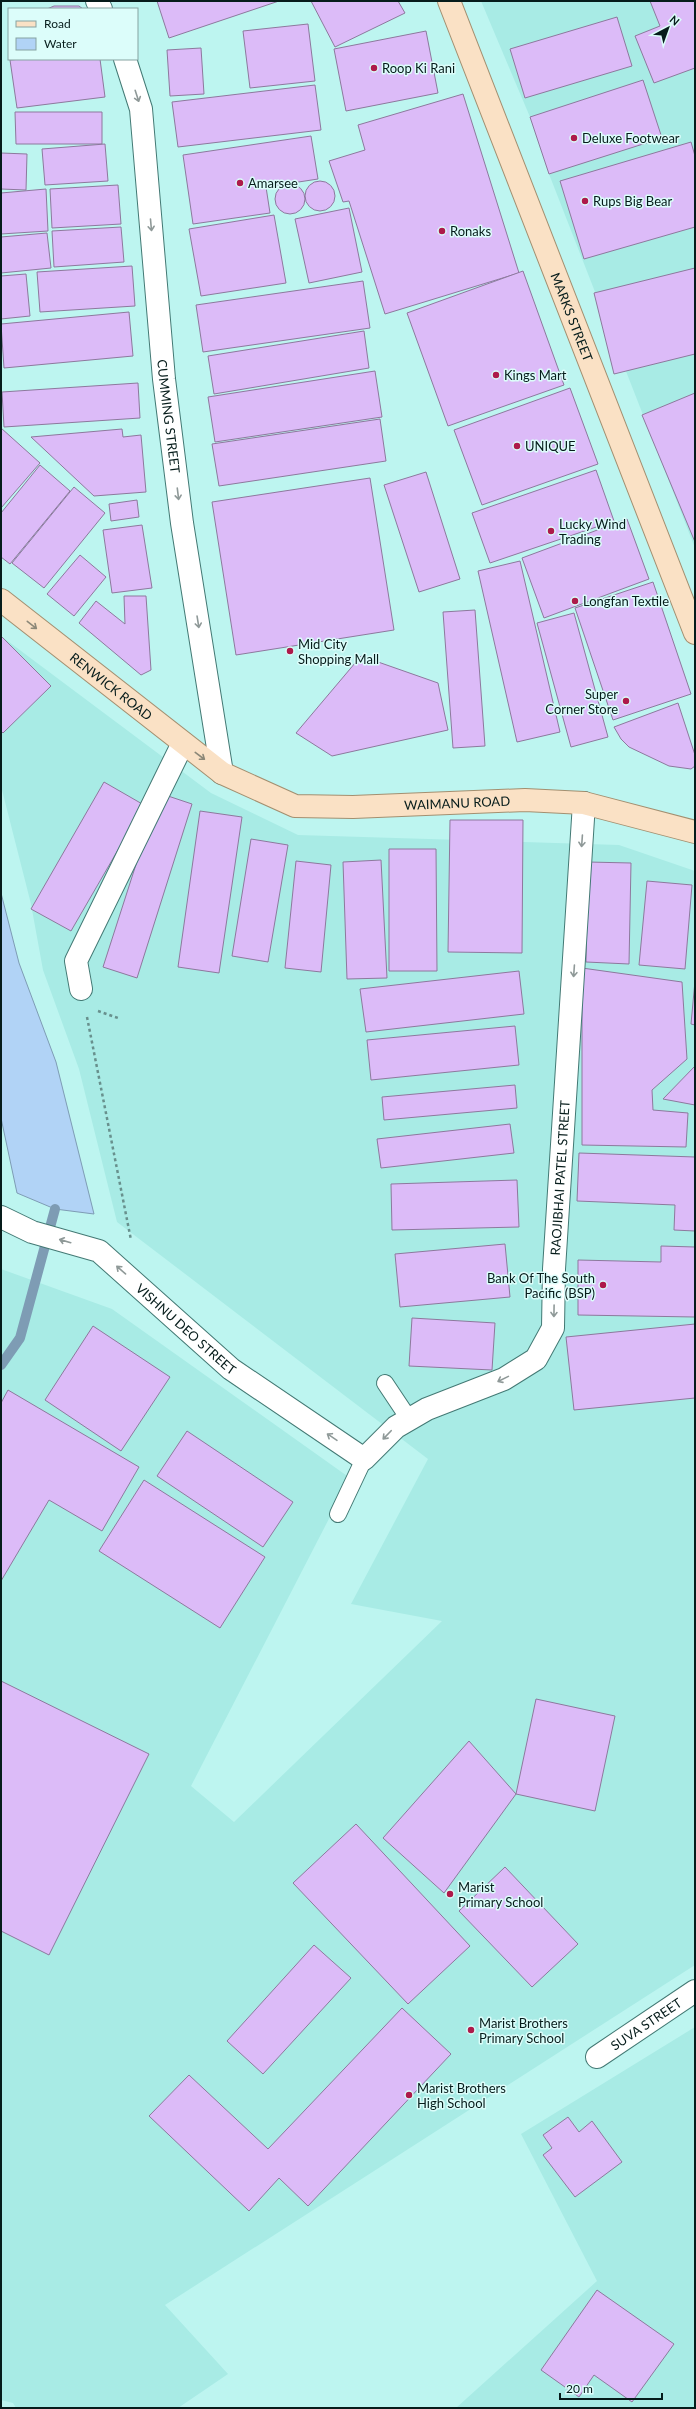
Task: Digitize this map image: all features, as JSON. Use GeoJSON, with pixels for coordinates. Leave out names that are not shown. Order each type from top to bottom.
{"type":"FeatureCollection","features":[{"type":"Feature","properties":{"kind":"main road","name":"MARKS STREET"},"geometry":{"type":"LineString","coordinates":[[450,1],[695,633]]}},
{"type":"Feature","properties":{"kind":"main road","name":"RENWICK ROAD"},"geometry":{"type":"LineString","coordinates":[[1,600],[222,773]]}},
{"type":"Feature","properties":{"kind":"main road","name":"WAIMANU ROAD"},"geometry":{"type":"LineString","coordinates":[[222,773],[295,806],[353,807],[525,800],[584,802],[695,832]]}},
{"type":"Feature","properties":{"kind":"street","name":"CUMMING STREET"},"geometry":{"type":"LineString","coordinates":[[125,60],[141,108],[164,379],[182,522],[222,773]]}},
{"type":"Feature","properties":{"kind":"street"},"geometry":{"type":"LineString","coordinates":[[81,989],[76,961],[183,743]]}},
{"type":"Feature","properties":{"kind":"street","name":"RAOJIBHAI PATEL STREET"},"geometry":{"type":"LineString","coordinates":[[364,1458],[396,1426],[427,1409],[504,1379],[536,1359],[553,1328],[554,1269],[584,802]]}},
{"type":"Feature","properties":{"kind":"street","name":"VISHNU DEO STREET"},"geometry":{"type":"LineString","coordinates":[[1,1217],[32,1232],[99,1251],[141,1287],[231,1370],[364,1458]]}},
{"type":"Feature","properties":{"kind":"street","name":"SUVA STREET"},"geometry":{"type":"LineString","coordinates":[[597,2057],[695,1990]]}},
{"type":"Feature","properties":{"kind":"lane"},"geometry":{"type":"LineString","coordinates":[[385,1383],[409,1419]]}},
{"type":"Feature","properties":{"kind":"lane","name":"RAOJIBHAI PATEL STREET"},"geometry":{"type":"LineString","coordinates":[[338,1514],[364,1458]]}},
{"type":"Feature","properties":{"kind":"path"},"geometry":{"type":"LineString","coordinates":[[81,989],[141,1287]]}},
{"type":"Feature","properties":{"kind":"shaded area"},"geometry":{"type":"Polygon","coordinates":[[[481,1],[695,1],[695,548],[549,174],[530,117],[481,1]]]}},
{"type":"Feature","properties":{"kind":"shaded area"},"geometry":{"type":"Polygon","coordinates":[[[1,636],[211,793],[298,835],[619,845],[695,871],[695,1965],[165,2305],[228,2374],[178,2408],[16,2408],[13,2403],[1,2400],[1,1269],[112,1309],[350,1478],[191,1786],[234,1822],[442,1621],[351,1604],[428,1459],[117,1222],[79,1069],[43,970],[31,904],[1,786],[1,636]]]}},
{"type":"Feature","properties":{"kind":"shaded area"},"geometry":{"type":"Polygon","coordinates":[[[695,2027],[695,2408],[456,2408],[597,2281],[521,2134],[695,2027]]]}},
{"type":"Feature","properties":{"kind":"water"},"geometry":{"type":"Polygon","coordinates":[[[1,893],[19,963],[56,1062],[94,1214],[55,1209],[17,1193],[1,1118],[1,893]]]}},
{"type":"Feature","properties":{"kind":"building"},"geometry":{"type":"Polygon","coordinates":[[[157,1],[279,1],[169,38],[157,1]]]}},
{"type":"Feature","properties":{"kind":"building"},"geometry":{"type":"Polygon","coordinates":[[[311,1],[398,1],[405,13],[335,47],[311,1]]]}},
{"type":"Feature","properties":{"kind":"building"},"geometry":{"type":"Polygon","coordinates":[[[650,1],[695,1],[695,68],[654,83],[635,36],[660,26],[650,1]]]}},
{"type":"Feature","properties":{"kind":"building"},"geometry":{"type":"Polygon","coordinates":[[[54,6],[79,6],[82,8],[49,8],[54,6]]]}},
{"type":"Feature","properties":{"kind":"building"},"geometry":{"type":"Polygon","coordinates":[[[617,17],[632,66],[525,98],[510,49],[617,17]]]}},
{"type":"Feature","properties":{"kind":"building"},"geometry":{"type":"Polygon","coordinates":[[[308,24],[315,81],[250,88],[243,31],[308,24]]]}},
{"type":"Feature","properties":{"kind":"building"},"geometry":{"type":"Polygon","coordinates":[[[426,31],[438,93],[346,111],[334,49],[426,31]]]}},
{"type":"Feature","properties":{"kind":"building"},"geometry":{"type":"Polygon","coordinates":[[[201,48],[204,94],[170,96],[167,50],[201,48]]]}},
{"type":"Feature","properties":{"kind":"building"},"geometry":{"type":"Polygon","coordinates":[[[10,60],[100,60],[105,97],[17,108],[10,60]]]}},
{"type":"Feature","properties":{"kind":"building"},"geometry":{"type":"Polygon","coordinates":[[[643,80],[662,138],[549,174],[530,117],[643,80]]]}},
{"type":"Feature","properties":{"kind":"building"},"geometry":{"type":"Polygon","coordinates":[[[315,85],[321,130],[178,147],[172,102],[315,85]]]}},
{"type":"Feature","properties":{"kind":"building"},"geometry":{"type":"Polygon","coordinates":[[[463,94],[519,273],[385,314],[349,201],[343,202],[329,161],[365,150],[358,125],[463,94]]]}},
{"type":"Feature","properties":{"kind":"building"},"geometry":{"type":"Polygon","coordinates":[[[15,112],[102,112],[102,144],[16,144],[15,112]]]}},
{"type":"Feature","properties":{"kind":"building","name":"Amarsee"},"geometry":{"type":"Polygon","coordinates":[[[311,136],[318,179],[266,187],[270,213],[193,224],[183,155],[311,136]]]}},
{"type":"Feature","properties":{"kind":"building"},"geometry":{"type":"Polygon","coordinates":[[[691,142],[695,156],[695,227],[584,259],[560,181],[691,142]]]}},
{"type":"Feature","properties":{"kind":"building"},"geometry":{"type":"Polygon","coordinates":[[[105,144],[108,181],[45,185],[42,149],[105,144]]]}},
{"type":"Feature","properties":{"kind":"building"},"geometry":{"type":"Polygon","coordinates":[[[1,153],[27,154],[26,190],[1,189],[1,153]]]}},
{"type":"Feature","properties":{"kind":"building"},"geometry":{"type":"Polygon","coordinates":[[[320,181],[331,185],[335,196],[331,207],[320,211],[309,207],[305,196],[309,185],[320,181]]]}},
{"type":"Feature","properties":{"kind":"building"},"geometry":{"type":"Polygon","coordinates":[[[290,184],[301,188],[305,199],[301,210],[290,214],[279,210],[275,199],[279,188],[290,184]]]}},
{"type":"Feature","properties":{"kind":"building"},"geometry":{"type":"Polygon","coordinates":[[[118,185],[121,224],[52,228],[50,189],[118,185]]]}},
{"type":"Feature","properties":{"kind":"building"},"geometry":{"type":"Polygon","coordinates":[[[46,189],[48,231],[1,234],[1,193],[46,189]]]}},
{"type":"Feature","properties":{"kind":"building"},"geometry":{"type":"Polygon","coordinates":[[[349,208],[362,272],[309,283],[295,219],[349,208]]]}},
{"type":"Feature","properties":{"kind":"building"},"geometry":{"type":"Polygon","coordinates":[[[274,215],[286,283],[201,296],[189,229],[274,215]]]}},
{"type":"Feature","properties":{"kind":"building"},"geometry":{"type":"Polygon","coordinates":[[[121,227],[124,262],[54,267],[52,231],[121,227]]]}},
{"type":"Feature","properties":{"kind":"building"},"geometry":{"type":"Polygon","coordinates":[[[47,233],[51,268],[1,273],[1,237],[47,233]]]}},
{"type":"Feature","properties":{"kind":"building"},"geometry":{"type":"Polygon","coordinates":[[[132,266],[135,306],[40,312],[37,272],[132,266]]]}},
{"type":"Feature","properties":{"kind":"building"},"geometry":{"type":"Polygon","coordinates":[[[695,268],[695,354],[614,374],[594,293],[695,268]]]}},
{"type":"Feature","properties":{"kind":"building"},"geometry":{"type":"Polygon","coordinates":[[[523,271],[564,385],[448,426],[407,313],[523,271]]]}},
{"type":"Feature","properties":{"kind":"building"},"geometry":{"type":"Polygon","coordinates":[[[26,274],[30,316],[1,319],[1,276],[26,274]]]}},
{"type":"Feature","properties":{"kind":"building"},"geometry":{"type":"Polygon","coordinates":[[[363,281],[370,328],[203,352],[196,305],[363,281]]]}},
{"type":"Feature","properties":{"kind":"building"},"geometry":{"type":"Polygon","coordinates":[[[129,312],[133,356],[4,368],[1,324],[129,312]]]}},
{"type":"Feature","properties":{"kind":"building"},"geometry":{"type":"Polygon","coordinates":[[[364,331],[369,368],[214,394],[208,356],[364,331]]]}},
{"type":"Feature","properties":{"kind":"building"},"geometry":{"type":"Polygon","coordinates":[[[375,371],[382,417],[215,442],[208,397],[375,371]]]}},
{"type":"Feature","properties":{"kind":"building"},"geometry":{"type":"Polygon","coordinates":[[[138,383],[140,418],[4,427],[2,392],[138,383]]]}},
{"type":"Feature","properties":{"kind":"building"},"geometry":{"type":"Polygon","coordinates":[[[570,388],[598,464],[482,505],[454,430],[570,388]]]}},
{"type":"Feature","properties":{"kind":"building"},"geometry":{"type":"Polygon","coordinates":[[[695,393],[695,542],[642,415],[695,393]]]}},
{"type":"Feature","properties":{"kind":"building"},"geometry":{"type":"Polygon","coordinates":[[[380,419],[386,461],[219,486],[212,444],[380,419]]]}},
{"type":"Feature","properties":{"kind":"building"},"geometry":{"type":"Polygon","coordinates":[[[1,428],[40,463],[1,508],[1,428]]]}},
{"type":"Feature","properties":{"kind":"building"},"geometry":{"type":"Polygon","coordinates":[[[122,429],[123,437],[141,435],[146,492],[94,496],[31,437],[122,429]]]}},
{"type":"Feature","properties":{"kind":"building"},"geometry":{"type":"Polygon","coordinates":[[[40,465],[70,491],[10,564],[1,557],[1,513],[40,465]]]}},
{"type":"Feature","properties":{"kind":"building"},"geometry":{"type":"Polygon","coordinates":[[[596,470],[614,521],[490,563],[472,513],[596,470]]]}},
{"type":"Feature","properties":{"kind":"building"},"geometry":{"type":"Polygon","coordinates":[[[426,472],[460,579],[419,592],[384,485],[426,472]]]}},
{"type":"Feature","properties":{"kind":"building"},"geometry":{"type":"Polygon","coordinates":[[[370,478],[394,630],[236,655],[212,502],[370,478]]]}},
{"type":"Feature","properties":{"kind":"building"},"geometry":{"type":"Polygon","coordinates":[[[74,487],[105,513],[44,588],[12,563],[74,487]]]}},
{"type":"Feature","properties":{"kind":"building"},"geometry":{"type":"Polygon","coordinates":[[[137,500],[139,517],[111,521],[109,504],[137,500]]]}},
{"type":"Feature","properties":{"kind":"building"},"geometry":{"type":"Polygon","coordinates":[[[627,519],[649,579],[544,618],[522,558],[627,519]]]}},
{"type":"Feature","properties":{"kind":"building"},"geometry":{"type":"Polygon","coordinates":[[[142,525],[152,588],[112,593],[103,530],[142,525]]]}},
{"type":"Feature","properties":{"kind":"building"},"geometry":{"type":"Polygon","coordinates":[[[80,555],[106,577],[74,616],[47,594],[80,555]]]}},
{"type":"Feature","properties":{"kind":"building"},"geometry":{"type":"Polygon","coordinates":[[[520,561],[560,732],[517,742],[478,571],[520,561]]]}},
{"type":"Feature","properties":{"kind":"building"},"geometry":{"type":"Polygon","coordinates":[[[653,582],[691,694],[613,720],[575,608],[653,582]]]}},
{"type":"Feature","properties":{"kind":"building"},"geometry":{"type":"Polygon","coordinates":[[[124,596],[146,596],[151,670],[141,675],[79,623],[96,601],[125,624],[124,596]]]}},
{"type":"Feature","properties":{"kind":"building"},"geometry":{"type":"Polygon","coordinates":[[[475,610],[485,746],[453,748],[443,612],[475,610]]]}},
{"type":"Feature","properties":{"kind":"building"},"geometry":{"type":"Polygon","coordinates":[[[574,613],[608,737],[571,747],[537,623],[574,613]]]}},
{"type":"Feature","properties":{"kind":"building"},"geometry":{"type":"Polygon","coordinates":[[[1,636],[51,686],[3,733],[1,731],[1,636]]]}},
{"type":"Feature","properties":{"kind":"building"},"geometry":{"type":"Polygon","coordinates":[[[361,656],[438,683],[448,730],[332,756],[296,733],[361,656]]]}},
{"type":"Feature","properties":{"kind":"building"},"geometry":{"type":"Polygon","coordinates":[[[678,703],[695,755],[695,766],[691,769],[669,766],[629,747],[621,739],[614,727],[678,703]]]}},
{"type":"Feature","properties":{"kind":"building"},"geometry":{"type":"Polygon","coordinates":[[[104,782],[144,805],[71,931],[31,909],[104,782]]]}},
{"type":"Feature","properties":{"kind":"building"},"geometry":{"type":"Polygon","coordinates":[[[159,793],[192,804],[137,978],[103,967],[159,793]]]}},
{"type":"Feature","properties":{"kind":"building"},"geometry":{"type":"Polygon","coordinates":[[[200,811],[242,817],[219,973],[178,967],[200,811]]]}},
{"type":"Feature","properties":{"kind":"building"},"geometry":{"type":"Polygon","coordinates":[[[450,820],[523,820],[522,953],[448,952],[450,820]]]}},
{"type":"Feature","properties":{"kind":"building"},"geometry":{"type":"Polygon","coordinates":[[[251,839],[288,845],[268,962],[232,956],[251,839]]]}},
{"type":"Feature","properties":{"kind":"building"},"geometry":{"type":"Polygon","coordinates":[[[389,849],[436,849],[437,971],[389,971],[389,849]]]}},
{"type":"Feature","properties":{"kind":"building"},"geometry":{"type":"Polygon","coordinates":[[[381,860],[387,978],[347,979],[343,862],[381,860]]]}},
{"type":"Feature","properties":{"kind":"building"},"geometry":{"type":"Polygon","coordinates":[[[296,861],[331,865],[321,972],[285,968],[296,861]]]}},
{"type":"Feature","properties":{"kind":"building"},"geometry":{"type":"Polygon","coordinates":[[[588,862],[631,863],[629,964],[586,962],[588,862]]]}},
{"type":"Feature","properties":{"kind":"building"},"geometry":{"type":"Polygon","coordinates":[[[647,881],[692,885],[685,969],[639,965],[647,881]]]}},
{"type":"Feature","properties":{"kind":"building"},"geometry":{"type":"Polygon","coordinates":[[[582,968],[682,982],[687,1059],[652,1090],[653,1110],[688,1113],[686,1147],[582,1145],[582,968]]]}},
{"type":"Feature","properties":{"kind":"building"},"geometry":{"type":"Polygon","coordinates":[[[519,971],[524,1014],[366,1032],[360,989],[519,971]]]}},
{"type":"Feature","properties":{"kind":"building"},"geometry":{"type":"Polygon","coordinates":[[[695,981],[695,1025],[691,1024],[695,981]]]}},
{"type":"Feature","properties":{"kind":"building"},"geometry":{"type":"Polygon","coordinates":[[[515,1026],[519,1065],[371,1080],[367,1040],[515,1026]]]}},
{"type":"Feature","properties":{"kind":"building"},"geometry":{"type":"Polygon","coordinates":[[[695,1066],[695,1105],[663,1099],[695,1066]]]}},
{"type":"Feature","properties":{"kind":"building"},"geometry":{"type":"Polygon","coordinates":[[[515,1085],[517,1108],[384,1120],[382,1097],[515,1085]]]}},
{"type":"Feature","properties":{"kind":"building"},"geometry":{"type":"Polygon","coordinates":[[[510,1124],[514,1153],[381,1168],[377,1139],[510,1124]]]}},
{"type":"Feature","properties":{"kind":"building"},"geometry":{"type":"Polygon","coordinates":[[[579,1153],[695,1157],[695,1231],[674,1230],[675,1205],[577,1201],[579,1153]]]}},
{"type":"Feature","properties":{"kind":"building"},"geometry":{"type":"Polygon","coordinates":[[[517,1180],[519,1227],[392,1230],[391,1184],[517,1180]]]}},
{"type":"Feature","properties":{"kind":"building"},"geometry":{"type":"Polygon","coordinates":[[[505,1244],[510,1297],[400,1307],[395,1254],[505,1244]]]}},
{"type":"Feature","properties":{"kind":"building"},"geometry":{"type":"Polygon","coordinates":[[[661,1246],[695,1247],[695,1317],[578,1315],[578,1260],[661,1262],[661,1246]]]}},
{"type":"Feature","properties":{"kind":"building"},"geometry":{"type":"Polygon","coordinates":[[[412,1318],[495,1323],[492,1370],[409,1366],[412,1318]]]}},
{"type":"Feature","properties":{"kind":"building"},"geometry":{"type":"Polygon","coordinates":[[[695,1324],[695,1398],[574,1410],[566,1337],[695,1324]]]}},
{"type":"Feature","properties":{"kind":"building"},"geometry":{"type":"Polygon","coordinates":[[[93,1326],[170,1377],[121,1451],[45,1400],[93,1326]]]}},
{"type":"Feature","properties":{"kind":"building"},"geometry":{"type":"Polygon","coordinates":[[[8,1390],[139,1467],[102,1531],[49,1500],[1,1581],[1,1403],[8,1390]]]}},
{"type":"Feature","properties":{"kind":"building"},"geometry":{"type":"Polygon","coordinates":[[[187,1431],[293,1502],[263,1547],[157,1476],[187,1431]]]}},
{"type":"Feature","properties":{"kind":"building"},"geometry":{"type":"Polygon","coordinates":[[[144,1480],[265,1557],[220,1628],[99,1551],[144,1480]]]}},
{"type":"Feature","properties":{"kind":"building"},"geometry":{"type":"Polygon","coordinates":[[[1,1681],[149,1754],[49,1955],[1,1931],[1,1681]]]}},
{"type":"Feature","properties":{"kind":"building"},"geometry":{"type":"Polygon","coordinates":[[[536,1699],[615,1716],[595,1811],[516,1794],[536,1699]]]}},
{"type":"Feature","properties":{"kind":"building"},"geometry":{"type":"Polygon","coordinates":[[[469,1741],[516,1794],[444,1893],[383,1838],[469,1741]]]}},
{"type":"Feature","properties":{"kind":"building"},"geometry":{"type":"Polygon","coordinates":[[[356,1824],[470,1946],[408,2004],[293,1883],[356,1824]]]}},
{"type":"Feature","properties":{"kind":"building"},"geometry":{"type":"Polygon","coordinates":[[[505,1867],[578,1944],[532,1987],[459,1911],[505,1867]]]}},
{"type":"Feature","properties":{"kind":"building"},"geometry":{"type":"Polygon","coordinates":[[[314,1945],[351,1978],[263,2074],[227,2041],[314,1945]]]}},
{"type":"Feature","properties":{"kind":"building"},"geometry":{"type":"Polygon","coordinates":[[[402,2008],[451,2054],[308,2206],[279,2178],[249,2211],[149,2116],[189,2075],[268,2149],[402,2008]]]}},
{"type":"Feature","properties":{"kind":"building"},"geometry":{"type":"Polygon","coordinates":[[[568,2117],[579,2132],[592,2121],[622,2162],[575,2197],[543,2155],[552,2148],[543,2135],[568,2117]]]}},
{"type":"Feature","properties":{"kind":"building"},"geometry":{"type":"Polygon","coordinates":[[[597,2290],[674,2344],[632,2402],[594,2375],[579,2397],[541,2370],[597,2290]]]}},
{"type":"Feature","properties":{"kind":"waterway"},"geometry":{"type":"LineString","coordinates":[[1,1365],[20,1338],[55,1209]]}},
{"type":"Feature","properties":{"kind":"place","name":"Roop Ki Rani"},"geometry":{"type":"Point","coordinates":[374,68]}},
{"type":"Feature","properties":{"kind":"place","name":"Deluxe Footwear"},"geometry":{"type":"Point","coordinates":[574,138]}},
{"type":"Feature","properties":{"kind":"place","name":"Amarsee"},"geometry":{"type":"Point","coordinates":[240,183]}},
{"type":"Feature","properties":{"kind":"place","name":"Rups Big Bear"},"geometry":{"type":"Point","coordinates":[585,201]}},
{"type":"Feature","properties":{"kind":"place","name":"Ronaks"},"geometry":{"type":"Point","coordinates":[442,231]}},
{"type":"Feature","properties":{"kind":"place","name":"Kings Mart"},"geometry":{"type":"Point","coordinates":[496,375]}},
{"type":"Feature","properties":{"kind":"place","name":"UNIQUE"},"geometry":{"type":"Point","coordinates":[517,446]}},
{"type":"Feature","properties":{"kind":"place","name":"Lucky Wind Trading"},"geometry":{"type":"Point","coordinates":[551,531]}},
{"type":"Feature","properties":{"kind":"place","name":"Longfan Textile"},"geometry":{"type":"Point","coordinates":[575,601]}},
{"type":"Feature","properties":{"kind":"place","name":"Mid City Shopping Mall"},"geometry":{"type":"Point","coordinates":[290,651]}},
{"type":"Feature","properties":{"kind":"place","name":"Super Corner Store"},"geometry":{"type":"Point","coordinates":[626,701]}},
{"type":"Feature","properties":{"kind":"place","name":"Bank Of The South Pacific (BSP)"},"geometry":{"type":"Point","coordinates":[603,1285]}},
{"type":"Feature","properties":{"kind":"place","name":"Marist Primary School"},"geometry":{"type":"Point","coordinates":[450,1894]}},
{"type":"Feature","properties":{"kind":"place","name":"Marist Brothers Primary School"},"geometry":{"type":"Point","coordinates":[471,2030]}},
{"type":"Feature","properties":{"kind":"place","name":"Marist Brothers High School"},"geometry":{"type":"Point","coordinates":[409,2095]}}]}
